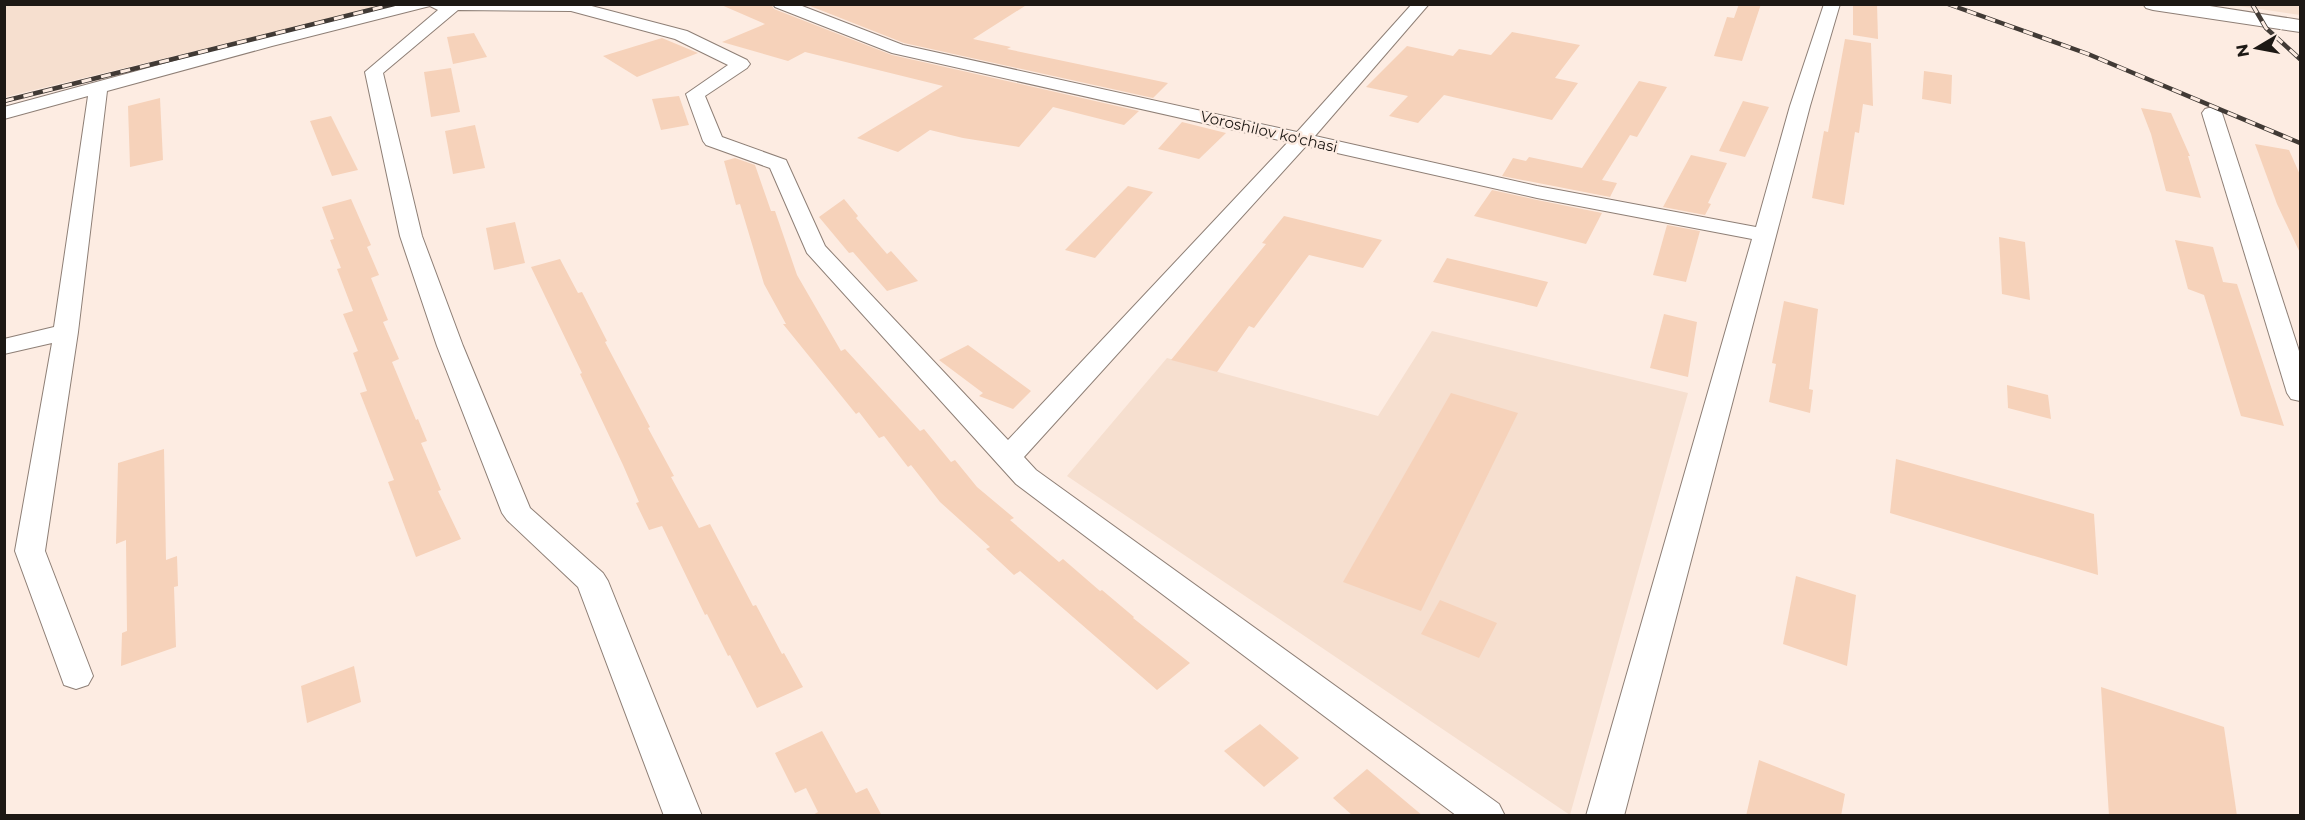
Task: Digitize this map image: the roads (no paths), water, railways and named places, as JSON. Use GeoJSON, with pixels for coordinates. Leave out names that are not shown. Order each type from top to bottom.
{"type":"FeatureCollection","features":[{"type":"Feature","properties":{"kind":"street"},"geometry":{"type":"LineString","coordinates":[[4,113],[236,49],[423,4]]}},
{"type":"Feature","properties":{"kind":"street"},"geometry":{"type":"LineString","coordinates":[[433,4],[571,6],[681,35],[741,64],[695,94],[713,141],[779,164],[815,248],[1026,477],[1486,816]]}},
{"type":"Feature","properties":{"kind":"street","name":"Voroshilov ko'chasi"},"geometry":{"type":"LineString","coordinates":[[781,4],[898,49],[1537,192],[1764,235]]}},
{"type":"Feature","properties":{"kind":"street"},"geometry":{"type":"LineString","coordinates":[[1008,457],[1302,139],[1421,4]]}},
{"type":"Feature","properties":{"kind":"street"},"geometry":{"type":"LineString","coordinates":[[1605,816],[1800,106],[1832,4]]}},
{"type":"Feature","properties":{"kind":"street"},"geometry":{"type":"LineString","coordinates":[[2153,4],[2301,26]]}},
{"type":"Feature","properties":{"kind":"street"},"geometry":{"type":"LineString","coordinates":[[454,5],[374,72],[411,236],[450,346],[517,513],[592,581],[683,816]]}},
{"type":"Feature","properties":{"kind":"street"},"geometry":{"type":"LineString","coordinates":[[76,676],[30,551],[66,332],[98,88]]}},
{"type":"Feature","properties":{"kind":"street"},"geometry":{"type":"LineString","coordinates":[[2212,113],[2301,393]]}},
{"type":"Feature","properties":{"kind":"street"},"geometry":{"type":"LineString","coordinates":[[4,347],[66,332]]}},
{"type":"Feature","properties":{"kind":"railway"},"geometry":{"type":"LineString","coordinates":[[4,101],[394,4]]}},
{"type":"Feature","properties":{"kind":"railway"},"geometry":{"type":"LineString","coordinates":[[1948,4],[2088,54],[2300,143]]}},
{"type":"Feature","properties":{"kind":"railway"},"geometry":{"type":"LineString","coordinates":[[2252,4],[2266,28],[2300,59]]}}]}
